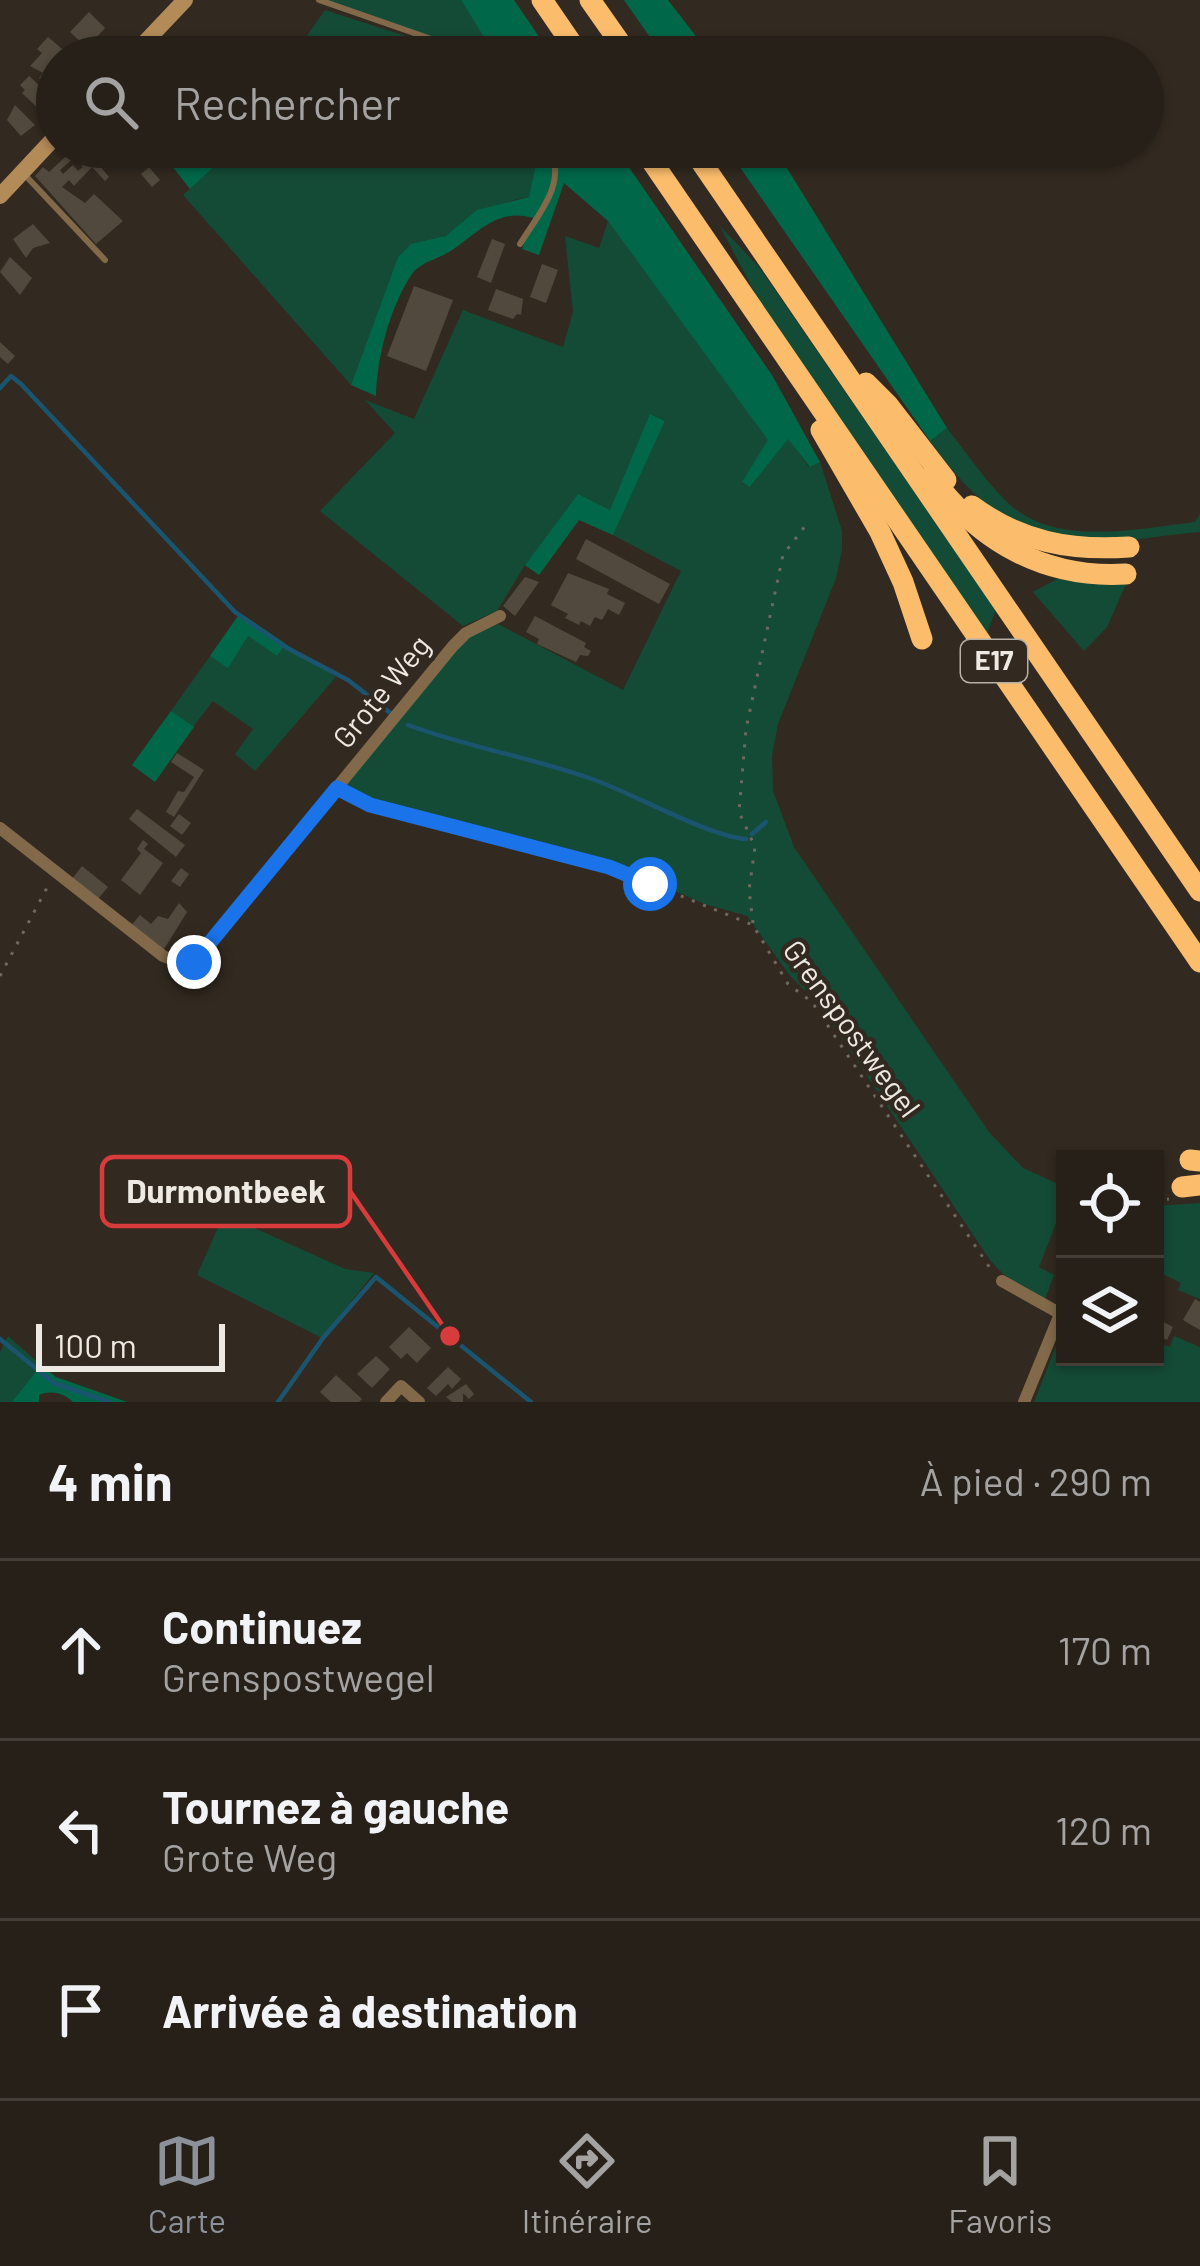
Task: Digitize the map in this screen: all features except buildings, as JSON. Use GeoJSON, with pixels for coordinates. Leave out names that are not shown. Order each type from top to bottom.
{"type":"FeatureCollection","features":[{"type":"Feature","properties":{"kind":"highway"},"geometry":{"type":"LineString","coordinates":[[542,0],[566,36]]}},
{"type":"Feature","properties":{"kind":"highway"},"geometry":{"type":"LineString","coordinates":[[590,0],[615,36]]}},
{"type":"Feature","properties":{"kind":"highway","name":"E17"},"geometry":{"type":"LineString","coordinates":[[656,168],[1200,962]]}},
{"type":"Feature","properties":{"kind":"highway","name":"E17"},"geometry":{"type":"LineString","coordinates":[[705,168],[1200,891]]}},
{"type":"Feature","properties":{"kind":"highway"},"geometry":{"type":"LineString","coordinates":[[788,359],[824,436],[880,532],[922,639]]}},
{"type":"Feature","properties":{"kind":"highway"},"geometry":{"type":"LineString","coordinates":[[844,370],[866,382],[889,405],[936,470],[987,517],[1035,541],[1065,548],[1129,547]]}},
{"type":"Feature","properties":{"kind":"highway"},"geometry":{"type":"LineString","coordinates":[[866,382],[935,482],[998,544],[1062,572],[1126,574]]}},
{"type":"Feature","properties":{"kind":"main road"},"geometry":{"type":"LineString","coordinates":[[151,36],[185,0]]}},
{"type":"Feature","properties":{"kind":"main road"},"geometry":{"type":"LineString","coordinates":[[0,196],[36,157]]}},
{"type":"Feature","properties":{"kind":"street","name":"Grote Weg"},"geometry":{"type":"LineString","coordinates":[[0,828],[163,956],[186,965],[194,962],[453,646],[482,622],[500,616]]}},
{"type":"Feature","properties":{"kind":"street"},"geometry":{"type":"LineString","coordinates":[[1001,1281],[1056,1305]]}},
{"type":"Feature","properties":{"kind":"street"},"geometry":{"type":"LineString","coordinates":[[1024,1402],[1056,1325]]}},
{"type":"Feature","properties":{"kind":"street"},"geometry":{"type":"LineString","coordinates":[[386,1402],[401,1386],[418,1402]]}},
{"type":"Feature","properties":{"kind":"lane"},"geometry":{"type":"LineString","coordinates":[[320,0],[423,36]]}},
{"type":"Feature","properties":{"kind":"lane"},"geometry":{"type":"LineString","coordinates":[[520,244],[556,181],[556,168]]}},
{"type":"Feature","properties":{"kind":"lane"},"geometry":{"type":"LineString","coordinates":[[22,172],[105,260]]}},
{"type":"Feature","properties":{"kind":"path"},"geometry":{"type":"LineString","coordinates":[[753,925],[749,890],[755,848],[739,812],[746,729],[783,555],[809,520]]}},
{"type":"Feature","properties":{"kind":"path","name":"Grenspostwegel"},"geometry":{"type":"LineString","coordinates":[[337,788],[370,805],[609,867],[753,925],[788,984],[812,1002],[1001,1281]]}},
{"type":"Feature","properties":{"kind":"path"},"geometry":{"type":"LineString","coordinates":[[0,976],[56,872]]}},
{"type":"Feature","properties":{"kind":"green space"},"geometry":{"type":"Polygon","coordinates":[[[325,0],[461,0],[483,36],[429,36],[325,0]]]}},
{"type":"Feature","properties":{"kind":"green space"},"geometry":{"type":"Polygon","coordinates":[[[461,0],[514,0],[539,36],[483,36],[461,0]]]}},
{"type":"Feature","properties":{"kind":"green space"},"geometry":{"type":"Polygon","coordinates":[[[624,0],[668,0],[696,36],[649,36],[624,0]]]}},
{"type":"Feature","properties":{"kind":"green space"},"geometry":{"type":"Polygon","coordinates":[[[325,10],[405,36],[307,36],[325,10]]]}},
{"type":"Feature","properties":{"kind":"green space"},"geometry":{"type":"Polygon","coordinates":[[[174,168],[213,168],[190,189],[174,168]]]}},
{"type":"Feature","properties":{"kind":"green space"},"geometry":{"type":"Polygon","coordinates":[[[213,168],[535,168],[529,197],[504,204],[398,257],[351,385],[183,195],[213,168]]]}},
{"type":"Feature","properties":{"kind":"green space"},"geometry":{"type":"Polygon","coordinates":[[[535,168],[629,168],[772,375],[820,462],[810,467],[788,439],[750,487],[742,482],[768,440],[608,221],[564,183],[539,255],[522,249],[533,218],[509,216],[488,224],[414,272],[386,335],[376,396],[351,385],[398,257],[411,244],[446,236],[477,210],[529,197],[535,168]]]}},
{"type":"Feature","properties":{"kind":"green space"},"geometry":{"type":"Polygon","coordinates":[[[741,168],[787,168],[947,428],[930,441],[741,168]]]}},
{"type":"Feature","properties":{"kind":"green space"},"geometry":{"type":"Polygon","coordinates":[[[608,221],[769,440],[742,483],[751,486],[788,438],[809,467],[820,462],[842,531],[842,550],[836,578],[778,724],[772,756],[773,791],[794,847],[989,1132],[1023,1168],[1056,1183],[1056,1223],[1039,1267],[1054,1275],[1045,1299],[1004,1275],[990,1260],[819,1004],[791,977],[747,916],[705,904],[622,868],[364,799],[340,787],[463,638],[498,624],[623,690],[681,571],[613,535],[665,421],[651,414],[610,510],[578,494],[497,611],[463,626],[320,511],[395,433],[365,400],[414,419],[463,310],[563,347],[573,312],[565,236],[599,248],[608,221]]]}},
{"type":"Feature","properties":{"kind":"green space"},"geometry":{"type":"Polygon","coordinates":[[[720,226],[759,267],[996,610],[985,638],[759,301],[720,226]]]}},
{"type":"Feature","properties":{"kind":"green space"},"geometry":{"type":"Polygon","coordinates":[[[650,414],[665,421],[613,535],[579,520],[539,575],[525,565],[578,494],[610,510],[650,414]]]}},
{"type":"Feature","properties":{"kind":"green space"},"geometry":{"type":"Polygon","coordinates":[[[947,428],[1006,501],[1025,516],[1047,525],[1096,532],[1195,522],[1200,514],[1200,532],[1086,543],[1027,530],[973,492],[943,459],[930,441],[947,428]]]}},
{"type":"Feature","properties":{"kind":"green space"},"geometry":{"type":"Polygon","coordinates":[[[1057,579],[1127,582],[1107,627],[1084,651],[1033,592],[1057,579]]]}},
{"type":"Feature","properties":{"kind":"green space"},"geometry":{"type":"Polygon","coordinates":[[[240,613],[286,644],[277,656],[248,636],[228,668],[210,656],[240,613]]]}},
{"type":"Feature","properties":{"kind":"green space"},"geometry":{"type":"Polygon","coordinates":[[[248,636],[277,656],[286,644],[336,677],[255,771],[235,754],[253,729],[213,701],[193,727],[171,711],[210,656],[228,667],[248,636]]]}},
{"type":"Feature","properties":{"kind":"green space"},"geometry":{"type":"Polygon","coordinates":[[[171,711],[194,727],[155,782],[132,765],[171,711]]]}},
{"type":"Feature","properties":{"kind":"green space"},"geometry":{"type":"Polygon","coordinates":[[[1200,1203],[1200,1299],[1178,1290],[1181,1283],[1164,1274],[1164,1205],[1200,1203]]]}},
{"type":"Feature","properties":{"kind":"green space"},"geometry":{"type":"Polygon","coordinates":[[[224,1214],[345,1269],[374,1273],[322,1338],[197,1275],[224,1214]]]}},
{"type":"Feature","properties":{"kind":"green space"},"geometry":{"type":"Polygon","coordinates":[[[8,1336],[41,1365],[12,1402],[0,1402],[0,1352],[8,1336]]]}},
{"type":"Feature","properties":{"kind":"green space"},"geometry":{"type":"Polygon","coordinates":[[[1174,1336],[1200,1347],[1200,1402],[1034,1402],[1056,1346],[1056,1366],[1164,1366],[1164,1345],[1170,1347],[1174,1336]]]}},
{"type":"Feature","properties":{"kind":"green space"},"geometry":{"type":"Polygon","coordinates":[[[41,1365],[56,1377],[127,1402],[73,1402],[53,1393],[39,1395],[39,1402],[12,1402],[41,1365]]]}},
{"type":"Feature","properties":{"kind":"waterway"},"geometry":{"type":"LineString","coordinates":[[0,388],[11,376],[21,384],[235,612],[289,649],[348,680],[393,715]]}},
{"type":"Feature","properties":{"kind":"waterway"},"geometry":{"type":"LineString","coordinates":[[408,725],[589,778],[711,830],[746,839]]}},
{"type":"Feature","properties":{"kind":"waterway"},"geometry":{"type":"LineString","coordinates":[[752,834],[766,822]]}},
{"type":"Feature","properties":{"kind":"waterway"},"geometry":{"type":"LineString","coordinates":[[278,1402],[323,1338],[376,1277],[531,1402]]}},
{"type":"Feature","properties":{"kind":"waterway"},"geometry":{"type":"LineString","coordinates":[[0,1339],[54,1383],[109,1402]]}},
{"type":"Feature","properties":{"kind":"place","name":"Durmontbeek"},"geometry":{"type":"Point","coordinates":[450,1336]}},
{"type":"Feature","properties":{"kind":"route"},"geometry":{"type":"LineString","coordinates":[[194,962],[337,788],[370,805],[609,867],[650,884]]}}]}
